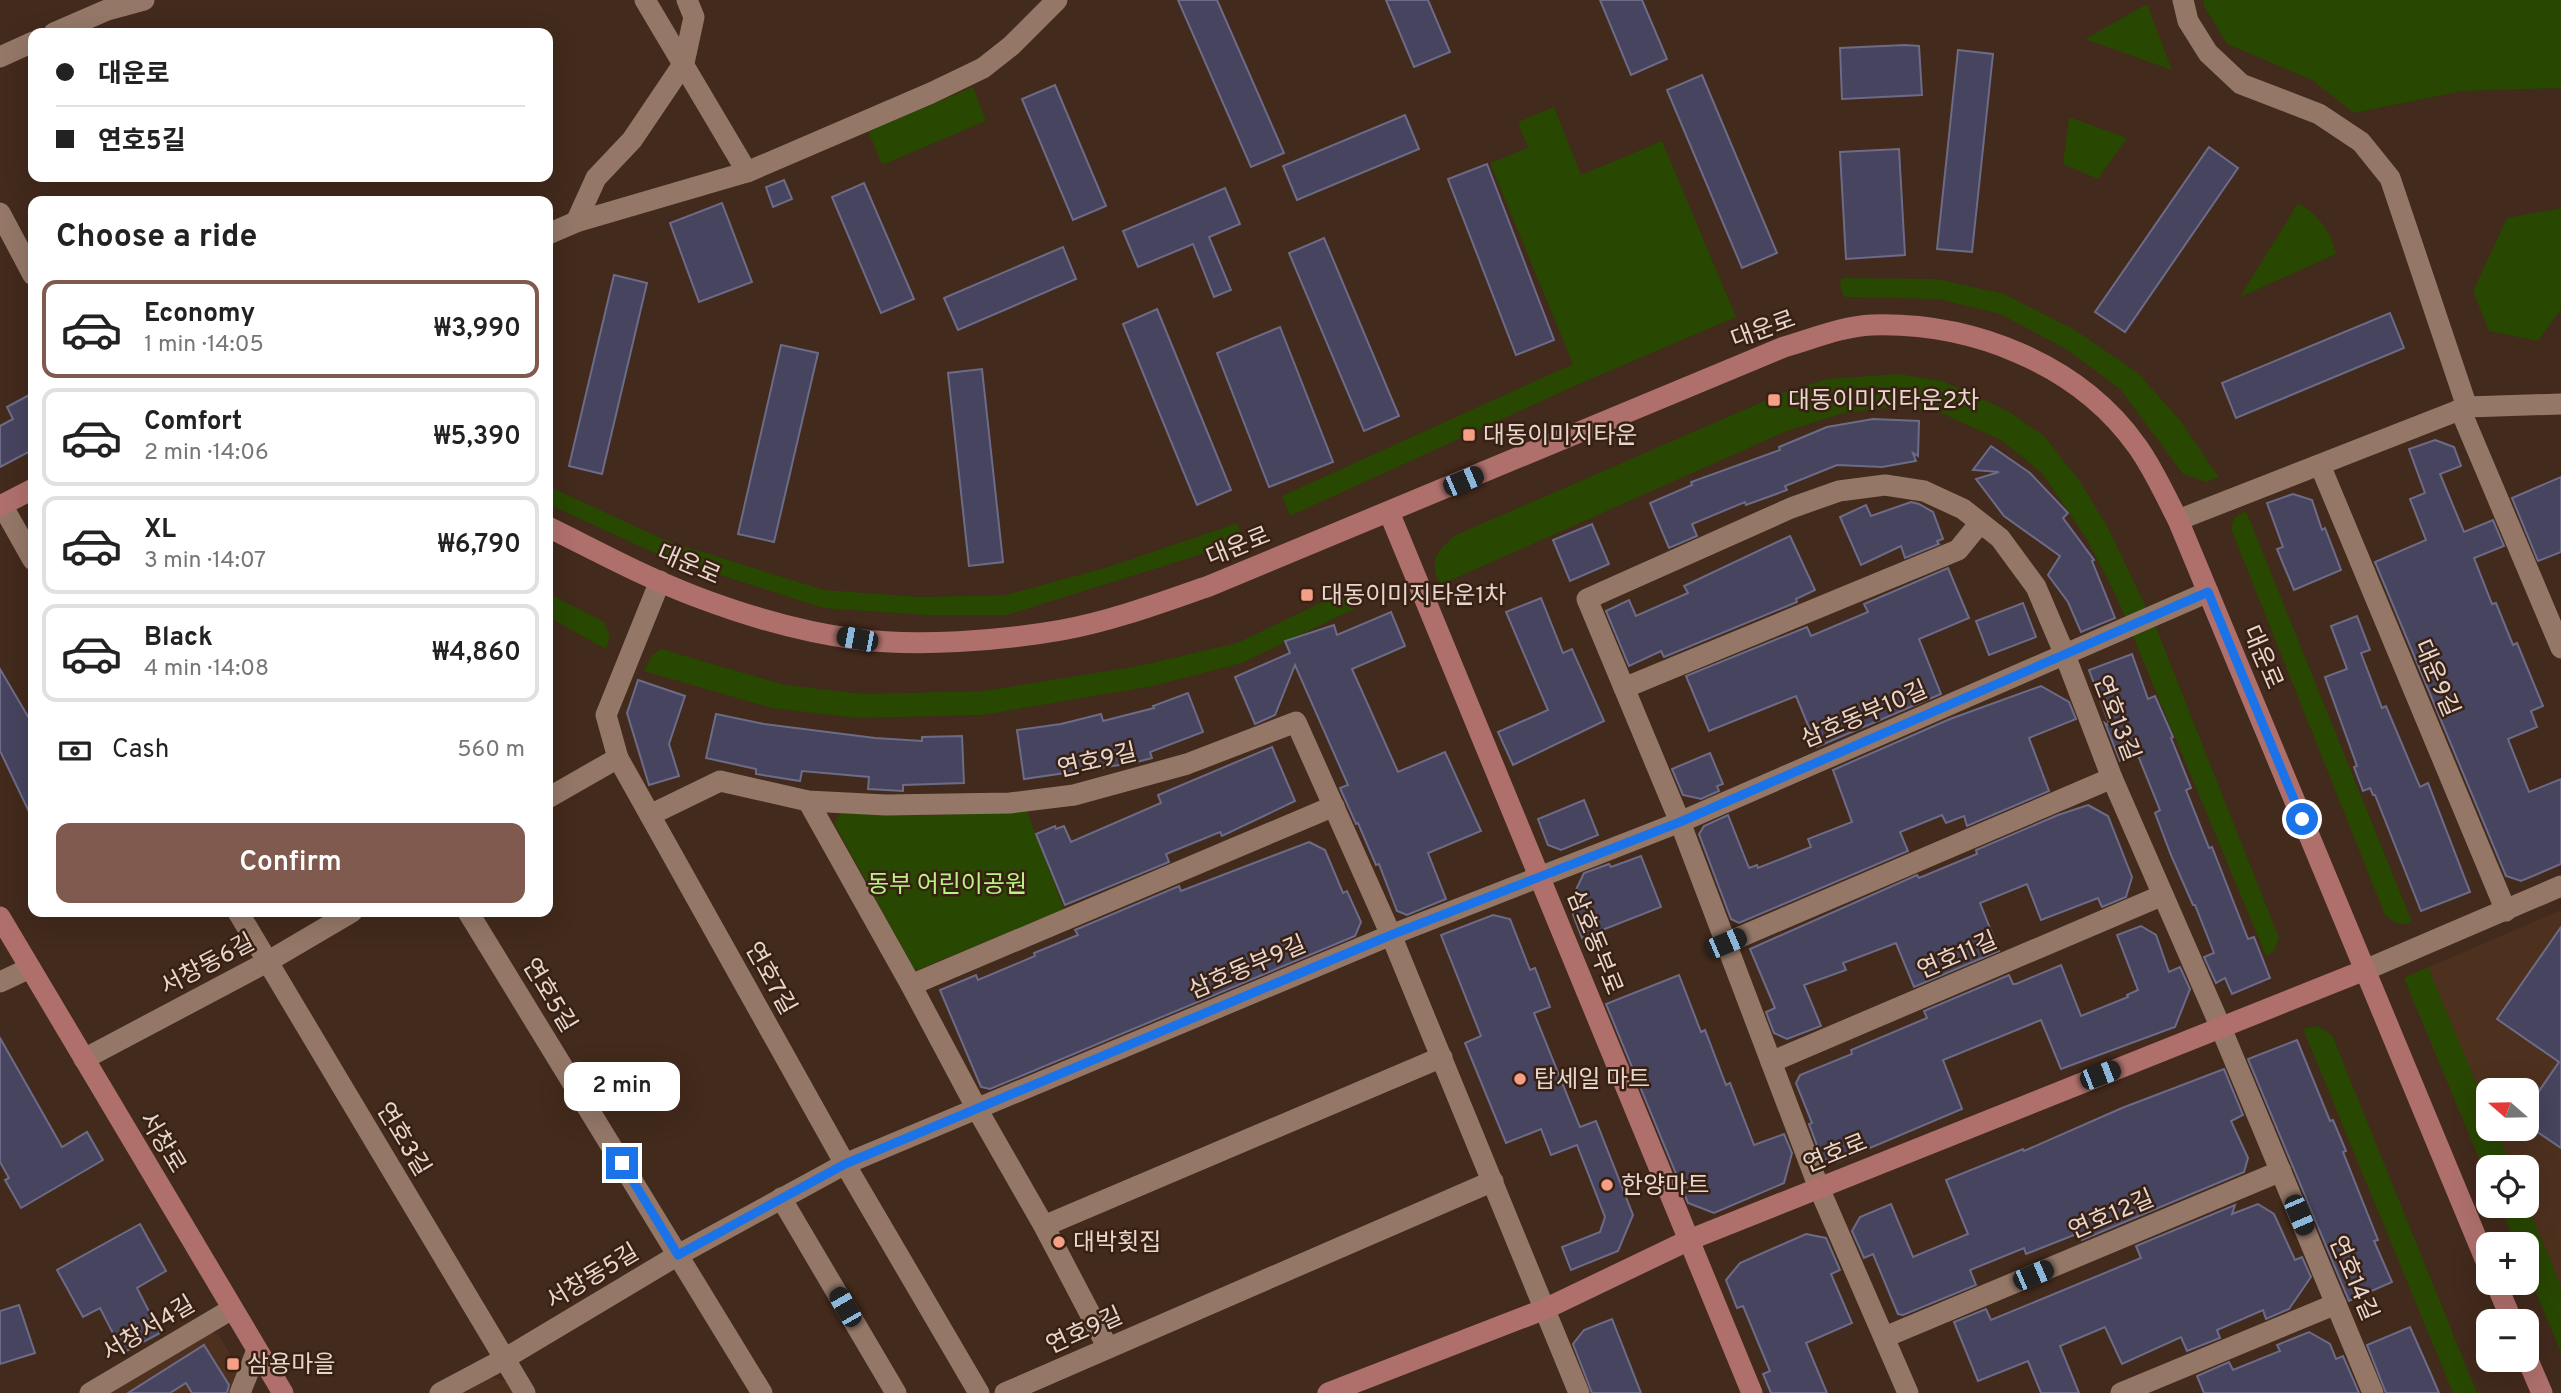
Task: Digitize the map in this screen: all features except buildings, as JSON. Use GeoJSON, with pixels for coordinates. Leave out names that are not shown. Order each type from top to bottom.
{"type":"FeatureCollection","features":[{"type":"Feature","properties":{"kind":"street"},"geometry":{"type":"LineString","coordinates":[[66,28],[107,10],[144,0]]}},
{"type":"Feature","properties":{"kind":"street"},"geometry":{"type":"LineString","coordinates":[[645,0],[747,172]]}},
{"type":"Feature","properties":{"kind":"street"},"geometry":{"type":"LineString","coordinates":[[576,222],[596,178],[632,139],[684,63],[694,17],[687,0]]}},
{"type":"Feature","properties":{"kind":"street"},"geometry":{"type":"LineString","coordinates":[[553,232],[576,222],[747,172],[931,93],[983,68],[1011,46],[1057,0]]}},
{"type":"Feature","properties":{"kind":"street"},"geometry":{"type":"LineString","coordinates":[[2183,0],[2188,21],[2208,53],[2241,84],[2319,114],[2361,142],[2390,178],[2463,408],[2561,648]]}},
{"type":"Feature","properties":{"kind":"street"},"geometry":{"type":"LineString","coordinates":[[0,57],[28,44]]}},
{"type":"Feature","properties":{"kind":"street"},"geometry":{"type":"LineString","coordinates":[[0,213],[28,266]]}},
{"type":"Feature","properties":{"kind":"street","name":"대운로"},"geometry":{"type":"LineString","coordinates":[[553,529],[695,597],[804,630],[857,639],[920,642],[995,639],[1062,630],[1123,615],[1209,586],[1784,347],[1869,325],[1924,327],[1967,335],[2029,357],[2075,385],[2111,416],[2137,445],[2178,520],[2476,1237]]}},
{"type":"Feature","properties":{"kind":"street"},"geometry":{"type":"LineString","coordinates":[[2178,520],[2463,408],[2561,404]]}},
{"type":"Feature","properties":{"kind":"street","name":"대운9길"},"geometry":{"type":"LineString","coordinates":[[2320,465],[2506,911]]}},
{"type":"Feature","properties":{"kind":"street","name":"연호13길"},"geometry":{"type":"LineString","coordinates":[[1624,688],[1587,599],[1791,508],[1839,491],[1885,485],[1924,491],[1963,509],[2000,538],[2036,587],[2112,778],[2221,1028]]}},
{"type":"Feature","properties":{"kind":"street"},"geometry":{"type":"LineString","coordinates":[[28,492],[1,506],[28,552]]}},
{"type":"Feature","properties":{"kind":"street","name":"삼호동부로"},"geometry":{"type":"LineString","coordinates":[[1388,512],[1752,1393]]}},
{"type":"Feature","properties":{"kind":"street"},"geometry":{"type":"LineString","coordinates":[[1908,1393],[1819,1188],[1680,822],[1624,688],[1958,550],[1980,523]]}},
{"type":"Feature","properties":{"kind":"street","name":"연호7길"},"geometry":{"type":"LineString","coordinates":[[660,581],[606,715],[618,758],[973,1391]]}},
{"type":"Feature","properties":{"kind":"street","name":"삼호동부10길"},"geometry":{"type":"LineString","coordinates":[[1539,877],[1680,822],[2208,592]]}},
{"type":"Feature","properties":{"kind":"street","name":"연호9길"},"geometry":{"type":"LineString","coordinates":[[650,815],[720,781],[808,801],[937,806],[1010,803],[1074,794],[1187,764],[1296,722],[1391,935],[1578,1393]]}},
{"type":"Feature","properties":{"kind":"street"},"geometry":{"type":"LineString","coordinates":[[553,795],[618,758]]}},
{"type":"Feature","properties":{"kind":"street"},"geometry":{"type":"LineString","coordinates":[[1726,943],[2112,778]]}},
{"type":"Feature","properties":{"kind":"street"},"geometry":{"type":"LineString","coordinates":[[808,801],[1044,1226],[1108,1348]]}},
{"type":"Feature","properties":{"kind":"street"},"geometry":{"type":"LineString","coordinates":[[911,985],[1334,806]]}},
{"type":"Feature","properties":{"kind":"street","name":"삼호동부9길"},"geometry":{"type":"LineString","coordinates":[[845,1164],[1391,935],[1539,877]]}},
{"type":"Feature","properties":{"kind":"street"},"geometry":{"type":"LineString","coordinates":[[2365,970],[2561,886]]}},
{"type":"Feature","properties":{"kind":"street","name":"연호11길"},"geometry":{"type":"LineString","coordinates":[[1771,1062],[2163,895]]}},
{"type":"Feature","properties":{"kind":"street","name":"서창로"},"geometry":{"type":"LineString","coordinates":[[0,917],[283,1393]]}},
{"type":"Feature","properties":{"kind":"street","name":"연호3길"},"geometry":{"type":"LineString","coordinates":[[241,917],[525,1393]]}},
{"type":"Feature","properties":{"kind":"street","name":"서창동6길"},"geometry":{"type":"LineString","coordinates":[[84,1059],[343,917]]}},
{"type":"Feature","properties":{"kind":"street","name":"연호5길"},"geometry":{"type":"LineString","coordinates":[[471,917],[762,1393]]}},
{"type":"Feature","properties":{"kind":"street"},"geometry":{"type":"LineString","coordinates":[[0,982],[30,968]]}},
{"type":"Feature","properties":{"kind":"street","name":"연호로"},"geometry":{"type":"LineString","coordinates":[[1328,1393],[1545,1309],[1689,1240],[2365,970]]}},
{"type":"Feature","properties":{"kind":"street","name":"연호14길"},"geometry":{"type":"LineString","coordinates":[[2221,1028],[2373,1393]]}},
{"type":"Feature","properties":{"kind":"street"},"geometry":{"type":"LineString","coordinates":[[1044,1226],[1442,1057]]}},
{"type":"Feature","properties":{"kind":"street","name":"서창동5길"},"geometry":{"type":"LineString","coordinates":[[440,1393],[504,1359],[678,1255],[845,1164]]}},
{"type":"Feature","properties":{"kind":"street","name":"연호12길"},"geometry":{"type":"LineString","coordinates":[[1885,1338],[2281,1171]]}},
{"type":"Feature","properties":{"kind":"street","name":"연호9길"},"geometry":{"type":"LineString","coordinates":[[1005,1393],[1493,1181]]}},
{"type":"Feature","properties":{"kind":"street"},"geometry":{"type":"LineString","coordinates":[[781,1198],[896,1393]]}},
{"type":"Feature","properties":{"kind":"street"},"geometry":{"type":"LineString","coordinates":[[2121,1393],[2336,1304]]}},
{"type":"Feature","properties":{"kind":"street","name":"서창서4길"},"geometry":{"type":"LineString","coordinates":[[90,1393],[232,1309]]}},
{"type":"Feature","properties":{"kind":"street"},"geometry":{"type":"LineString","coordinates":[[240,1393],[257,1350]]}},
{"type":"Feature","properties":{"kind":"street"},"geometry":{"type":"LineString","coordinates":[[2533,1372],[2542,1393]]}},
{"type":"Feature","properties":{"kind":"shaded area"},"geometry":{"type":"Polygon","coordinates":[[[2561,910],[2561,1352],[2537,1295],[2539,1232],[2511,1232],[2505,1218],[2539,1218],[2539,1155],[2478,1155],[2404,978],[2561,910]]]}},
{"type":"Feature","properties":{"kind":"shaded area"},"geometry":{"type":"Polygon","coordinates":[[[206,1331],[219,1335],[252,1393],[106,1393],[206,1331]]]}},
{"type":"Feature","properties":{"kind":"shaded area"},"geometry":{"type":"Polygon","coordinates":[[[487,1376],[511,1383],[518,1393],[459,1393],[487,1376]]]}},
{"type":"Feature","properties":{"kind":"green space"},"geometry":{"type":"Polygon","coordinates":[[[2204,0],[2561,0],[2561,88],[2462,91],[2354,113],[2312,80],[2227,44],[2203,4],[2204,0]]]}},
{"type":"Feature","properties":{"kind":"green space"},"geometry":{"type":"Polygon","coordinates":[[[2147,4],[2172,70],[2085,39],[2147,4]]]}},
{"type":"Feature","properties":{"kind":"green space"},"geometry":{"type":"Polygon","coordinates":[[[973,87],[986,121],[882,165],[868,131],[973,87]]]}},
{"type":"Feature","properties":{"kind":"green space"},"geometry":{"type":"Polygon","coordinates":[[[1554,107],[1581,175],[1662,141],[1736,317],[1581,383],[1290,516],[1282,496],[1573,364],[1490,163],[1528,148],[1518,122],[1554,107]]]}},
{"type":"Feature","properties":{"kind":"green space"},"geometry":{"type":"Polygon","coordinates":[[[2069,117],[2127,138],[2098,179],[2063,164],[2069,117]]]}},
{"type":"Feature","properties":{"kind":"green space"},"geometry":{"type":"Polygon","coordinates":[[[2298,203],[2323,224],[2336,254],[2240,297],[2298,203]]]}},
{"type":"Feature","properties":{"kind":"green space"},"geometry":{"type":"Polygon","coordinates":[[[2561,208],[2561,309],[2538,341],[2489,331],[2473,291],[2507,218],[2561,208]]]}},
{"type":"Feature","properties":{"kind":"green space"},"geometry":{"type":"Polygon","coordinates":[[[1842,278],[1937,279],[2004,294],[2075,330],[2138,373],[2179,419],[2219,477],[2206,482],[2183,474],[2120,389],[2066,349],[2000,314],[1938,299],[1844,297],[1840,285],[1842,278]]]}},
{"type":"Feature","properties":{"kind":"green space"},"geometry":{"type":"Polygon","coordinates":[[[1899,374],[1942,381],[2008,411],[2044,436],[2079,480],[2108,528],[2157,630],[2279,938],[2274,951],[2266,956],[2117,598],[2087,539],[2042,473],[2001,440],[1941,413],[1898,406],[1840,414],[1787,431],[1440,585],[1436,577],[1436,557],[1456,535],[1785,392],[1827,379],[1899,374]]]}},
{"type":"Feature","properties":{"kind":"green space"},"geometry":{"type":"Polygon","coordinates":[[[553,488],[667,541],[824,590],[920,597],[1006,595],[1108,567],[1238,523],[1240,531],[1238,539],[1212,551],[1007,615],[925,615],[823,608],[661,556],[553,506],[553,488]]]}},
{"type":"Feature","properties":{"kind":"green space"},"geometry":{"type":"Polygon","coordinates":[[[2246,511],[2412,922],[2398,923],[2385,915],[2231,529],[2234,518],[2246,511]]]}},
{"type":"Feature","properties":{"kind":"green space"},"geometry":{"type":"Polygon","coordinates":[[[1337,595],[1349,597],[1356,608],[1242,663],[1153,686],[983,715],[857,718],[772,708],[644,671],[652,655],[661,649],[785,685],[863,694],[983,691],[1139,666],[1237,643],[1337,595]]]}},
{"type":"Feature","properties":{"kind":"green space"},"geometry":{"type":"Polygon","coordinates":[[[553,596],[604,622],[610,636],[606,649],[553,620],[553,596]]]}},
{"type":"Feature","properties":{"kind":"green space","name":"동부 어린이공원"},"geometry":{"type":"Polygon","coordinates":[[[1026,809],[1064,909],[915,971],[834,823],[842,811],[911,815],[1026,809]]]}},
{"type":"Feature","properties":{"kind":"green space"},"geometry":{"type":"Polygon","coordinates":[[[2428,967],[2476,1082],[2476,1141],[2501,1141],[2507,1155],[2478,1155],[2404,978],[2428,967]]]}},
{"type":"Feature","properties":{"kind":"green space"},"geometry":{"type":"Polygon","coordinates":[[[2318,1026],[2332,1035],[2477,1393],[2453,1393],[2303,1029],[2318,1026]]]}},
{"type":"Feature","properties":{"kind":"green space"},"geometry":{"type":"Polygon","coordinates":[[[2505,1218],[2533,1218],[2539,1232],[2511,1232],[2505,1218]]]}},
{"type":"Feature","properties":{"kind":"green space"},"geometry":{"type":"Polygon","coordinates":[[[2539,1233],[2561,1286],[2561,1352],[2537,1295],[2539,1233]]]}},
{"type":"Feature","properties":{"kind":"place","name":"대동이미지타운2차"},"geometry":{"type":"Point","coordinates":[1774,400]}},
{"type":"Feature","properties":{"kind":"place","name":"대동이미지타운"},"geometry":{"type":"Point","coordinates":[1469,435]}},
{"type":"Feature","properties":{"kind":"place","name":"대동이미지타운1차"},"geometry":{"type":"Point","coordinates":[1307,595]}},
{"type":"Feature","properties":{"kind":"place","name":"탑세일 마트"},"geometry":{"type":"Point","coordinates":[1520,1079]}},
{"type":"Feature","properties":{"kind":"place","name":"한양마트"},"geometry":{"type":"Point","coordinates":[1607,1185]}},
{"type":"Feature","properties":{"kind":"place","name":"대박횟집"},"geometry":{"type":"Point","coordinates":[1059,1242]}},
{"type":"Feature","properties":{"kind":"place","name":"삼용마을"},"geometry":{"type":"Point","coordinates":[233,1364]}},
{"type":"Feature","properties":{"kind":"route"},"geometry":{"type":"LineString","coordinates":[[622,1163],[678,1255],[845,1164],[1391,935],[1680,822],[2208,592],[2302,819]]}}]}
